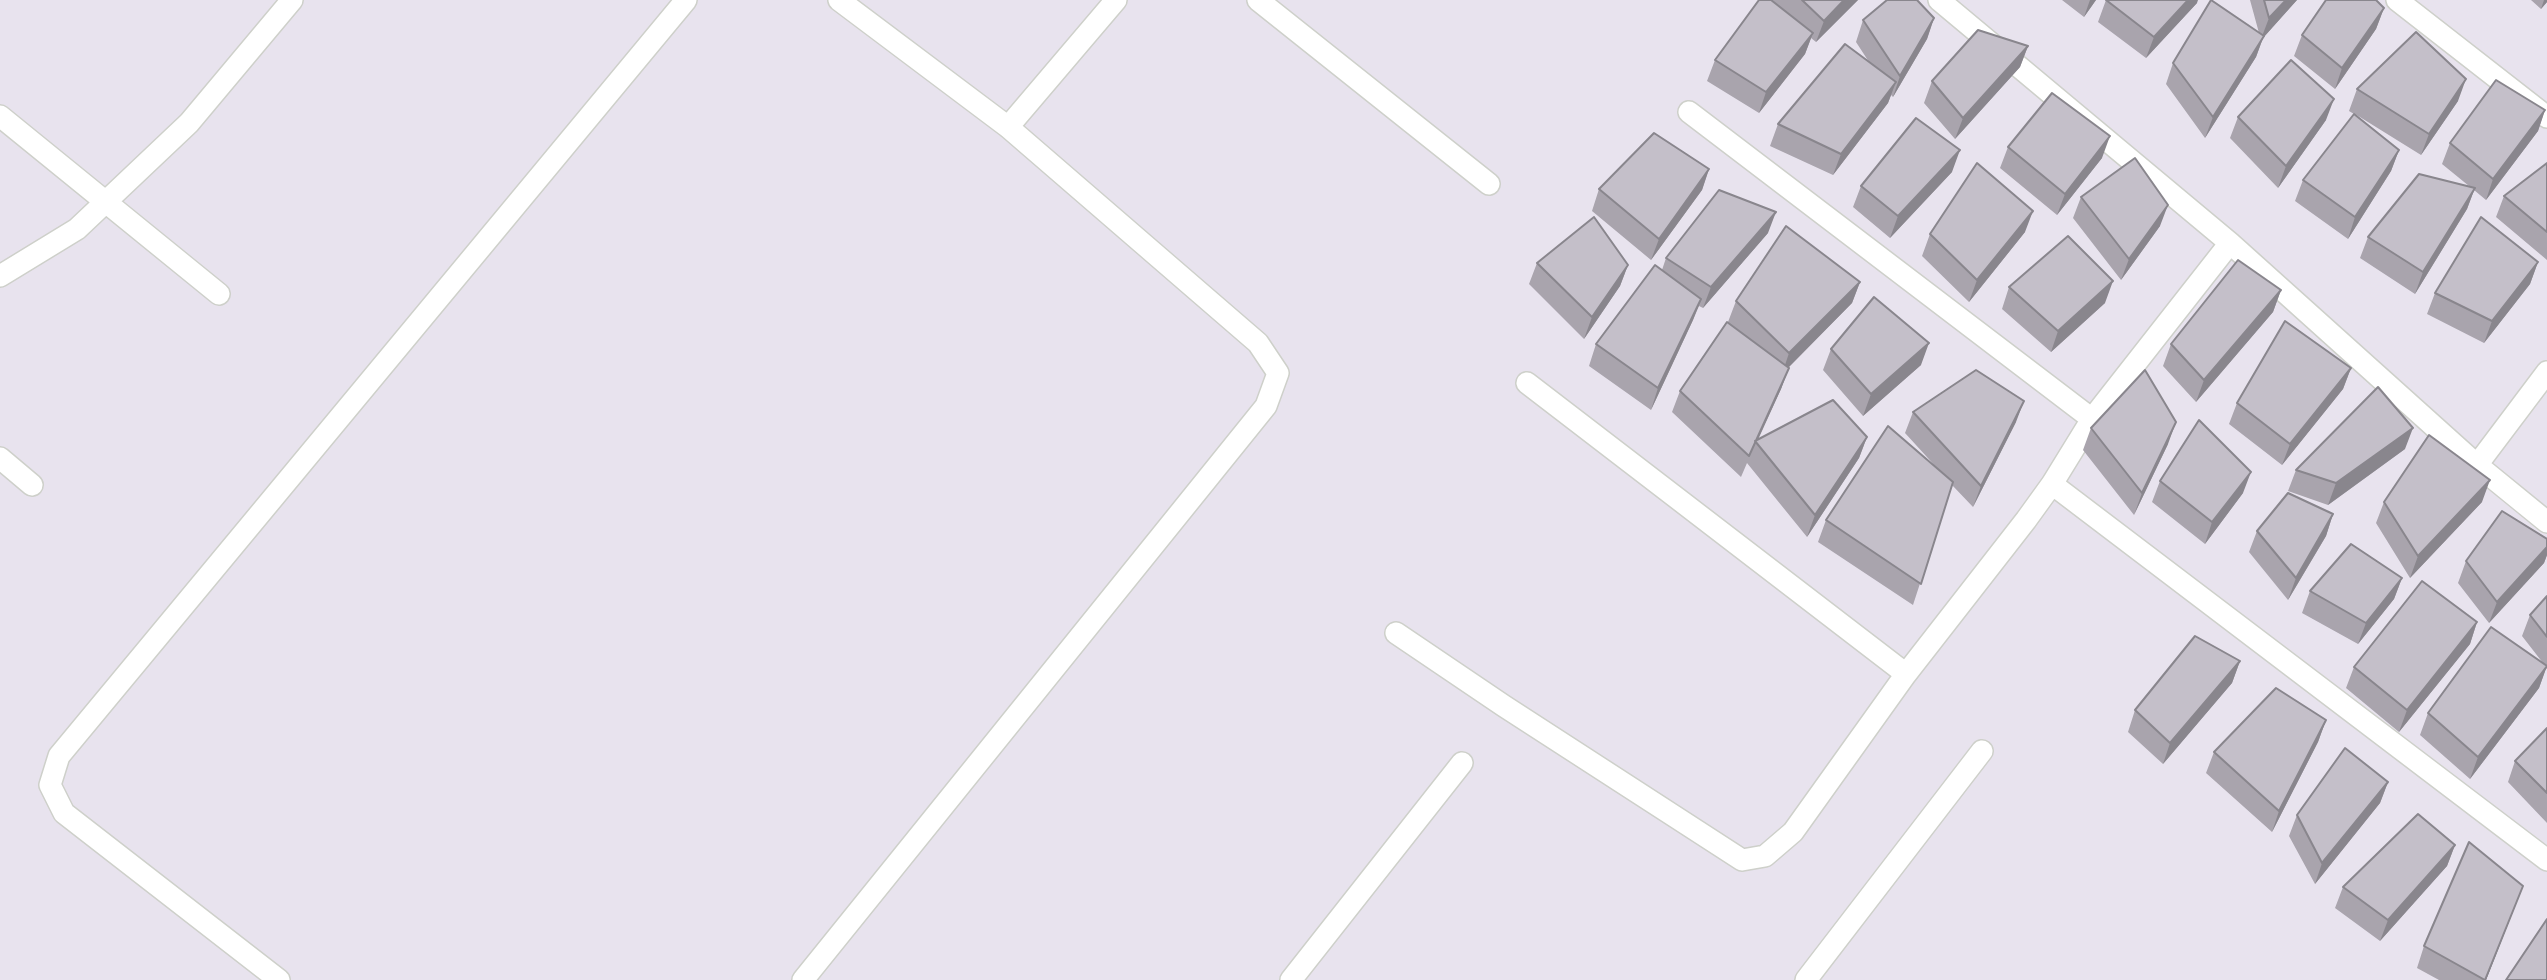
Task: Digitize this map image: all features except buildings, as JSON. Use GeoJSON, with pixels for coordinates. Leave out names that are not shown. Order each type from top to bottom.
{"type":"FeatureCollection","features":[{"type":"Feature","properties":{"kind":"street"},"geometry":{"type":"LineString","coordinates":[[0,276],[77,229],[189,124],[292,0]]}},
{"type":"Feature","properties":{"kind":"street"},"geometry":{"type":"LineString","coordinates":[[279,980],[64,813],[50,785],[59,756],[686,0]]}},
{"type":"Feature","properties":{"kind":"street"},"geometry":{"type":"LineString","coordinates":[[803,980],[1266,407],[1278,373],[1258,343],[1008,127],[839,0]]}},
{"type":"Feature","properties":{"kind":"street"},"geometry":{"type":"LineString","coordinates":[[1008,127],[1116,0]]}},
{"type":"Feature","properties":{"kind":"street"},"geometry":{"type":"LineString","coordinates":[[1258,0],[1489,184]]}},
{"type":"Feature","properties":{"kind":"street"},"geometry":{"type":"LineString","coordinates":[[1939,0],[2230,243],[2477,465],[2547,522]]}},
{"type":"Feature","properties":{"kind":"street"},"geometry":{"type":"LineString","coordinates":[[2397,0],[2547,117]]}},
{"type":"Feature","properties":{"kind":"street"},"geometry":{"type":"LineString","coordinates":[[1689,112],[2092,419]]}},
{"type":"Feature","properties":{"kind":"street"},"geometry":{"type":"LineString","coordinates":[[0,116],[219,294]]}},
{"type":"Feature","properties":{"kind":"street"},"geometry":{"type":"LineString","coordinates":[[1396,633],[1742,860],[1765,856],[1793,832],[1906,674],[2052,484],[2092,419],[2230,243]]}},
{"type":"Feature","properties":{"kind":"street"},"geometry":{"type":"LineString","coordinates":[[2477,465],[2547,372]]}},
{"type":"Feature","properties":{"kind":"street"},"geometry":{"type":"LineString","coordinates":[[1527,383],[1906,674]]}},
{"type":"Feature","properties":{"kind":"street"},"geometry":{"type":"LineString","coordinates":[[0,458],[32,485]]}},
{"type":"Feature","properties":{"kind":"street"},"geometry":{"type":"LineString","coordinates":[[2052,484],[2547,860]]}},
{"type":"Feature","properties":{"kind":"street"},"geometry":{"type":"LineString","coordinates":[[1806,980],[1982,751]]}},
{"type":"Feature","properties":{"kind":"street"},"geometry":{"type":"LineString","coordinates":[[1291,980],[1462,764]]}}]}
